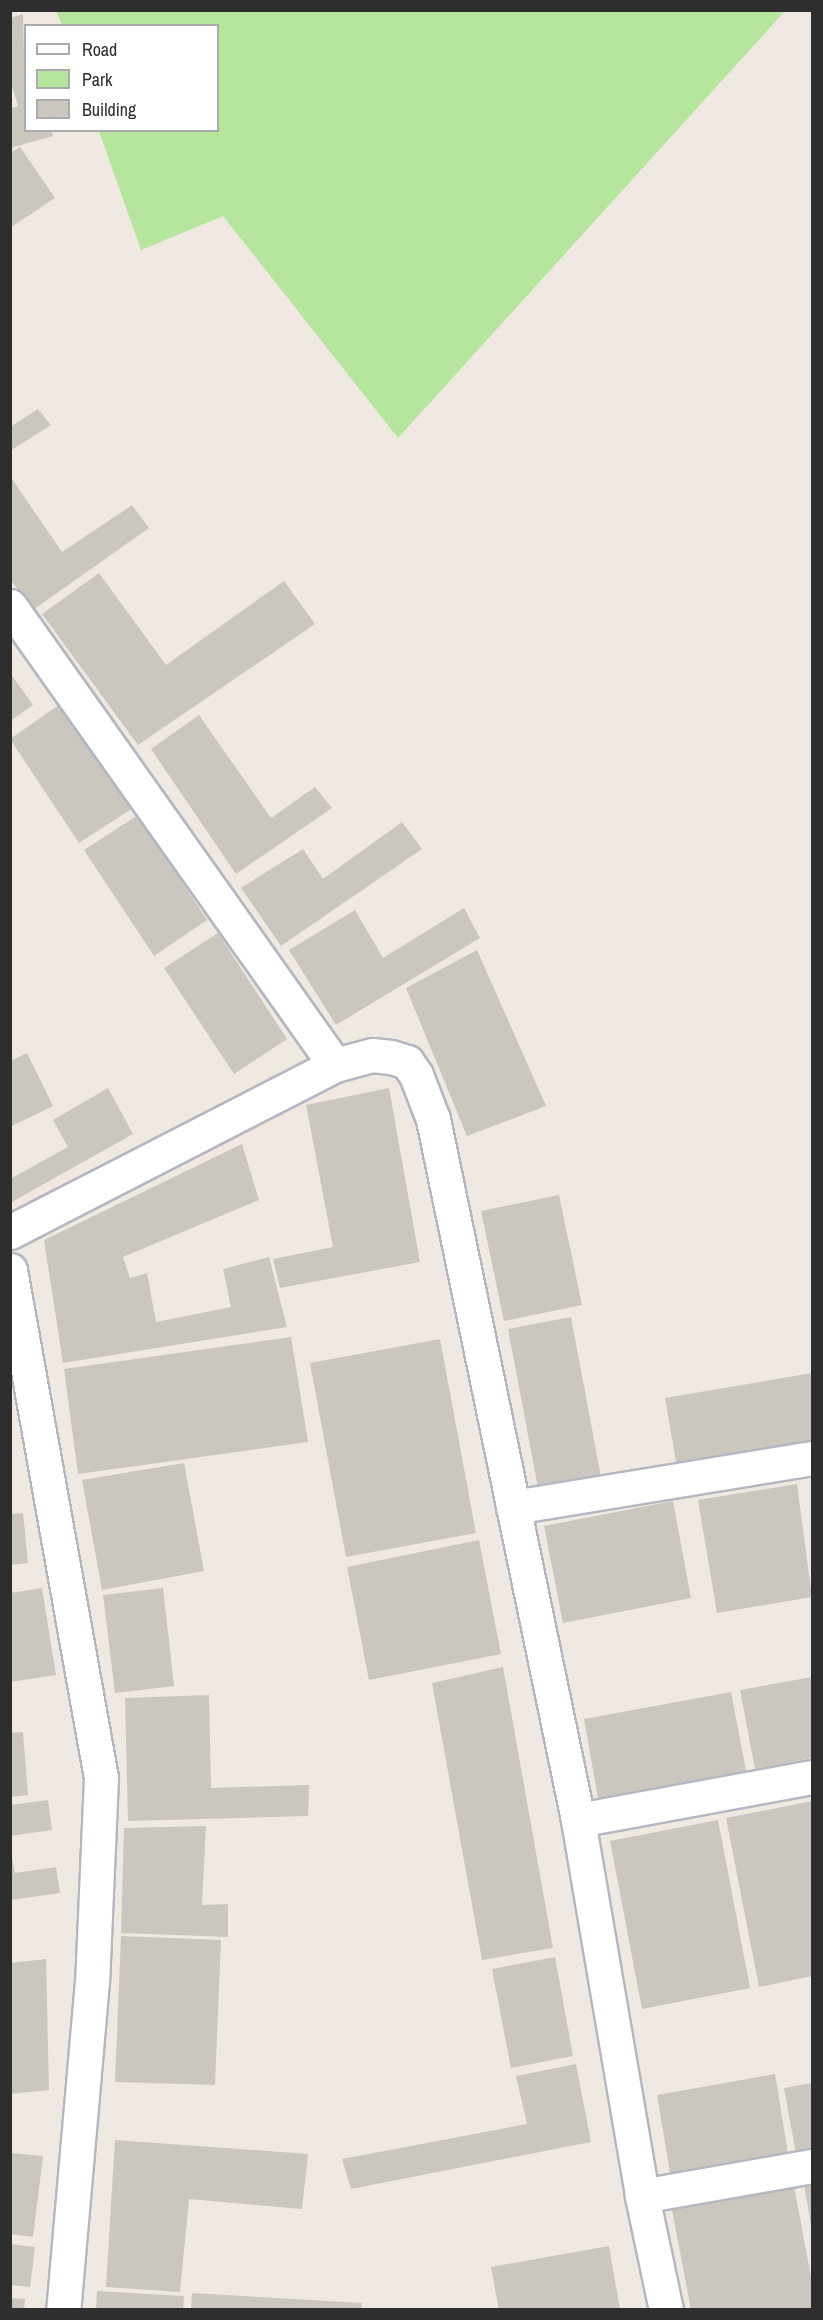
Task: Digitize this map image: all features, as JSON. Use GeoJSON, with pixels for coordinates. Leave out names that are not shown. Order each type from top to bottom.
{"type":"FeatureCollection","features":[{"type":"Feature","properties":{"kind":"street"},"geometry":{"type":"LineString","coordinates":[[10,606],[335,1065]]}},
{"type":"Feature","properties":{"kind":"street"},"geometry":{"type":"LineString","coordinates":[[10,1232],[335,1065],[372,1055],[407,1062],[429,1104],[578,1820],[642,2196],[666,2310]]}},
{"type":"Feature","properties":{"kind":"street"},"geometry":{"type":"LineString","coordinates":[[10,1270],[101,1778],[92,1981],[63,2310]]}},
{"type":"Feature","properties":{"kind":"street"},"geometry":{"type":"LineString","coordinates":[[513,1507],[813,1458]]}},
{"type":"Feature","properties":{"kind":"street"},"geometry":{"type":"LineString","coordinates":[[578,1820],[813,1777]]}},
{"type":"Feature","properties":{"kind":"street"},"geometry":{"type":"LineString","coordinates":[[642,2196],[813,2166]]}},
{"type":"Feature","properties":{"kind":"green space"},"geometry":{"type":"Polygon","coordinates":[[[56,10],[785,11],[398,438],[223,216],[141,250],[99,132],[219,132],[219,24],[62,24],[56,10]]]}},
{"type":"Feature","properties":{"kind":"building"},"geometry":{"type":"Polygon","coordinates":[[[23,14],[24,132],[52,132],[53,136],[10,148],[10,108],[18,106],[10,80],[10,18],[23,14]]]}},
{"type":"Feature","properties":{"kind":"building"},"geometry":{"type":"Polygon","coordinates":[[[20,147],[55,198],[10,228],[10,153],[20,147]]]}},
{"type":"Feature","properties":{"kind":"building"},"geometry":{"type":"Polygon","coordinates":[[[38,409],[51,425],[10,451],[10,427],[38,409]]]}},
{"type":"Feature","properties":{"kind":"building"},"geometry":{"type":"Polygon","coordinates":[[[10,476],[62,552],[132,505],[149,528],[33,610],[10,579],[10,476]]]}},
{"type":"Feature","properties":{"kind":"building"},"geometry":{"type":"Polygon","coordinates":[[[99,573],[166,665],[284,581],[315,624],[138,745],[42,614],[99,573]]]}},
{"type":"Feature","properties":{"kind":"building"},"geometry":{"type":"Polygon","coordinates":[[[10,673],[33,705],[10,721],[10,673]]]}},
{"type":"Feature","properties":{"kind":"building"},"geometry":{"type":"Polygon","coordinates":[[[63,702],[133,808],[79,843],[10,739],[63,702]]]}},
{"type":"Feature","properties":{"kind":"building"},"geometry":{"type":"Polygon","coordinates":[[[199,715],[271,818],[315,787],[332,808],[236,874],[151,749],[199,715]]]}},
{"type":"Feature","properties":{"kind":"building"},"geometry":{"type":"Polygon","coordinates":[[[138,815],[207,920],[154,956],[84,850],[138,815]]]}},
{"type":"Feature","properties":{"kind":"building"},"geometry":{"type":"Polygon","coordinates":[[[402,822],[422,849],[281,946],[241,888],[303,849],[323,879],[402,822]]]}},
{"type":"Feature","properties":{"kind":"building"},"geometry":{"type":"Polygon","coordinates":[[[464,908],[480,938],[336,1025],[289,950],[355,910],[383,958],[464,908]]]}},
{"type":"Feature","properties":{"kind":"building"},"geometry":{"type":"Polygon","coordinates":[[[218,933],[287,1039],[234,1074],[164,968],[218,933]]]}},
{"type":"Feature","properties":{"kind":"building"},"geometry":{"type":"Polygon","coordinates":[[[477,950],[546,1106],[467,1136],[406,988],[477,950]]]}},
{"type":"Feature","properties":{"kind":"building"},"geometry":{"type":"Polygon","coordinates":[[[27,1053],[53,1106],[10,1127],[10,1061],[27,1053]]]}},
{"type":"Feature","properties":{"kind":"building"},"geometry":{"type":"Polygon","coordinates":[[[108,1088],[133,1134],[10,1203],[10,1179],[68,1147],[53,1120],[108,1088]]]}},
{"type":"Feature","properties":{"kind":"building"},"geometry":{"type":"Polygon","coordinates":[[[389,1088],[420,1262],[280,1288],[273,1259],[333,1247],[306,1105],[389,1088]]]}},
{"type":"Feature","properties":{"kind":"building"},"geometry":{"type":"Polygon","coordinates":[[[242,1144],[259,1200],[123,1257],[130,1278],[147,1273],[156,1322],[231,1307],[223,1269],[269,1257],[287,1327],[63,1363],[44,1240],[242,1144]]]}},
{"type":"Feature","properties":{"kind":"building"},"geometry":{"type":"Polygon","coordinates":[[[559,1195],[582,1305],[504,1321],[481,1211],[559,1195]]]}},
{"type":"Feature","properties":{"kind":"building"},"geometry":{"type":"Polygon","coordinates":[[[571,1317],[601,1477],[538,1488],[508,1329],[571,1317]]]}},
{"type":"Feature","properties":{"kind":"building"},"geometry":{"type":"Polygon","coordinates":[[[291,1337],[308,1442],[78,1474],[64,1369],[291,1337]]]}},
{"type":"Feature","properties":{"kind":"building"},"geometry":{"type":"Polygon","coordinates":[[[440,1339],[476,1533],[346,1557],[310,1363],[440,1339]]]}},
{"type":"Feature","properties":{"kind":"building"},"geometry":{"type":"Polygon","coordinates":[[[812,1373],[812,1443],[677,1467],[665,1398],[812,1373]]]}},
{"type":"Feature","properties":{"kind":"building"},"geometry":{"type":"Polygon","coordinates":[[[184,1463],[204,1571],[102,1590],[82,1480],[184,1463]]]}},
{"type":"Feature","properties":{"kind":"building"},"geometry":{"type":"Polygon","coordinates":[[[797,1484],[812,1597],[717,1613],[698,1500],[797,1484]]]}},
{"type":"Feature","properties":{"kind":"building"},"geometry":{"type":"Polygon","coordinates":[[[673,1501],[691,1598],[563,1623],[544,1526],[673,1501]]]}},
{"type":"Feature","properties":{"kind":"building"},"geometry":{"type":"Polygon","coordinates":[[[23,1513],[28,1563],[10,1565],[10,1514],[23,1513]]]}},
{"type":"Feature","properties":{"kind":"building"},"geometry":{"type":"Polygon","coordinates":[[[479,1540],[501,1654],[369,1680],[347,1567],[479,1540]]]}},
{"type":"Feature","properties":{"kind":"building"},"geometry":{"type":"Polygon","coordinates":[[[42,1588],[56,1675],[10,1682],[10,1593],[42,1588]]]}},
{"type":"Feature","properties":{"kind":"building"},"geometry":{"type":"Polygon","coordinates":[[[163,1588],[174,1686],[115,1693],[103,1595],[163,1588]]]}},
{"type":"Feature","properties":{"kind":"building"},"geometry":{"type":"Polygon","coordinates":[[[503,1667],[553,1948],[482,1960],[432,1683],[503,1667]]]}},
{"type":"Feature","properties":{"kind":"building"},"geometry":{"type":"Polygon","coordinates":[[[812,1677],[812,1758],[755,1769],[740,1690],[812,1677]]]}},
{"type":"Feature","properties":{"kind":"building"},"geometry":{"type":"Polygon","coordinates":[[[731,1692],[746,1771],[598,1798],[584,1719],[731,1692]]]}},
{"type":"Feature","properties":{"kind":"building"},"geometry":{"type":"Polygon","coordinates":[[[209,1695],[211,1788],[309,1785],[308,1816],[128,1821],[125,1698],[209,1695]]]}},
{"type":"Feature","properties":{"kind":"building"},"geometry":{"type":"Polygon","coordinates":[[[23,1732],[28,1795],[10,1797],[10,1733],[23,1732]]]}},
{"type":"Feature","properties":{"kind":"building"},"geometry":{"type":"Polygon","coordinates":[[[48,1800],[52,1830],[10,1836],[10,1805],[48,1800]]]}},
{"type":"Feature","properties":{"kind":"building"},"geometry":{"type":"Polygon","coordinates":[[[812,1801],[812,1976],[759,1987],[726,1818],[812,1801]]]}},
{"type":"Feature","properties":{"kind":"building"},"geometry":{"type":"Polygon","coordinates":[[[718,1820],[750,1988],[642,2009],[610,1841],[718,1820]]]}},
{"type":"Feature","properties":{"kind":"building"},"geometry":{"type":"Polygon","coordinates":[[[206,1826],[202,1905],[228,1904],[228,1937],[121,1933],[124,1828],[206,1826]]]}},
{"type":"Feature","properties":{"kind":"building"},"geometry":{"type":"Polygon","coordinates":[[[10,1847],[15,1873],[56,1867],[60,1893],[10,1900],[10,1847]]]}},
{"type":"Feature","properties":{"kind":"building"},"geometry":{"type":"Polygon","coordinates":[[[121,1936],[221,1940],[215,2085],[115,2082],[121,1936]]]}},
{"type":"Feature","properties":{"kind":"building"},"geometry":{"type":"Polygon","coordinates":[[[555,1957],[573,2056],[511,2068],[492,1969],[555,1957]]]}},
{"type":"Feature","properties":{"kind":"building"},"geometry":{"type":"Polygon","coordinates":[[[46,1959],[49,2090],[10,2094],[10,1963],[46,1959]]]}},
{"type":"Feature","properties":{"kind":"building"},"geometry":{"type":"Polygon","coordinates":[[[576,2064],[591,2142],[351,2189],[342,2159],[527,2124],[516,2076],[576,2064]]]}},
{"type":"Feature","properties":{"kind":"building"},"geometry":{"type":"Polygon","coordinates":[[[775,2074],[788,2153],[670,2173],[657,2095],[775,2074]]]}},
{"type":"Feature","properties":{"kind":"building"},"geometry":{"type":"Polygon","coordinates":[[[812,2083],[812,2150],[796,2154],[784,2088],[812,2083]]]}},
{"type":"Feature","properties":{"kind":"building"},"geometry":{"type":"Polygon","coordinates":[[[115,2140],[308,2154],[302,2209],[189,2199],[180,2292],[106,2287],[115,2140]]]}},
{"type":"Feature","properties":{"kind":"building"},"geometry":{"type":"Polygon","coordinates":[[[10,2153],[43,2156],[33,2237],[10,2234],[10,2153]]]}},
{"type":"Feature","properties":{"kind":"building"},"geometry":{"type":"Polygon","coordinates":[[[812,2182],[812,2225],[811,2225],[804,2184],[812,2182]]]}},
{"type":"Feature","properties":{"kind":"building"},"geometry":{"type":"Polygon","coordinates":[[[794,2186],[812,2282],[812,2310],[691,2310],[672,2210],[794,2186]]]}},
{"type":"Feature","properties":{"kind":"building"},"geometry":{"type":"Polygon","coordinates":[[[10,2244],[35,2247],[30,2287],[10,2285],[10,2244]]]}},
{"type":"Feature","properties":{"kind":"building"},"geometry":{"type":"Polygon","coordinates":[[[609,2246],[620,2310],[499,2310],[491,2267],[609,2246]]]}},
{"type":"Feature","properties":{"kind":"building"},"geometry":{"type":"Polygon","coordinates":[[[97,2291],[184,2296],[183,2310],[96,2310],[97,2291]]]}},
{"type":"Feature","properties":{"kind":"building"},"geometry":{"type":"Polygon","coordinates":[[[192,2293],[362,2303],[361,2310],[191,2310],[192,2293]]]}},
{"type":"Feature","properties":{"kind":"building"},"geometry":{"type":"Polygon","coordinates":[[[10,2298],[25,2299],[24,2310],[10,2310],[10,2298]]]}}]}
